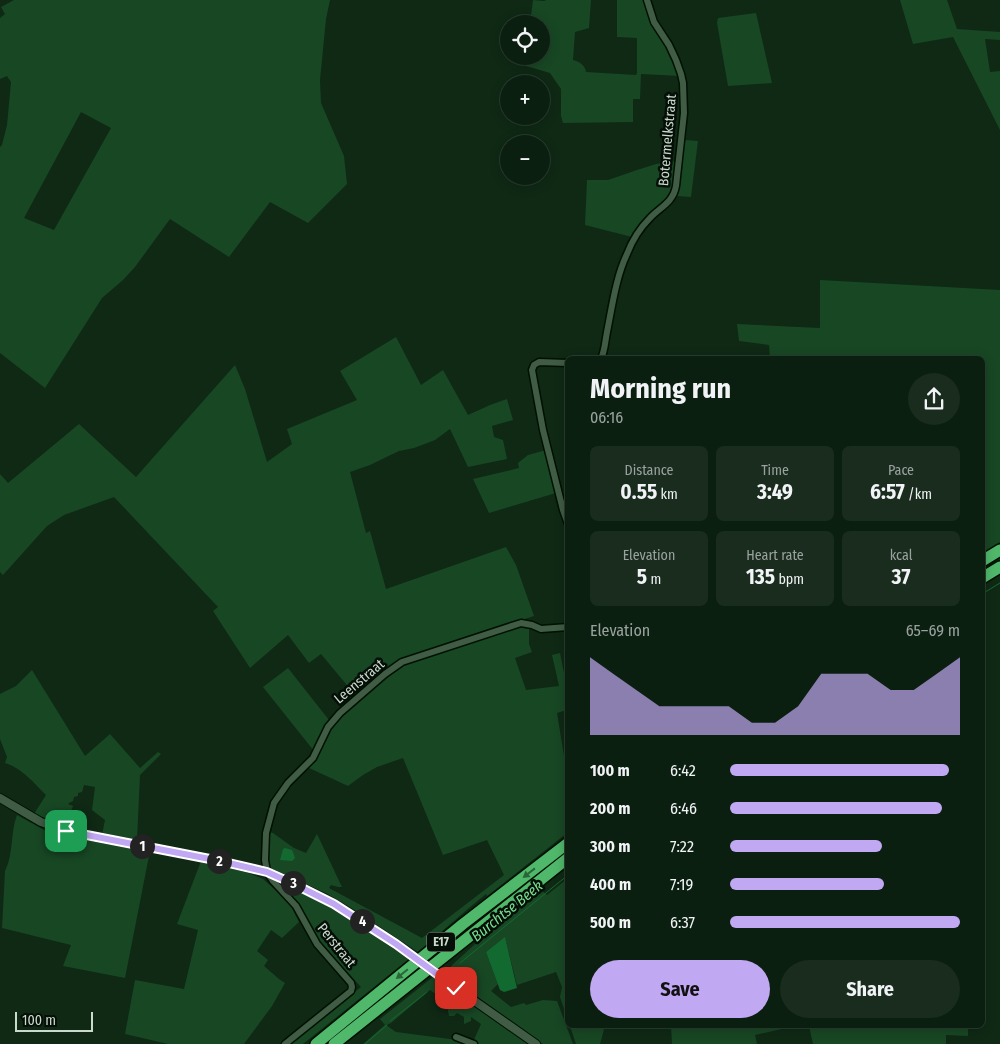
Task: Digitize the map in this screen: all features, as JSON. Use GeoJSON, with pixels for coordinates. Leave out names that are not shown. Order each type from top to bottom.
{"type":"FeatureCollection","features":[{"type":"Feature","properties":{"kind":"highway"},"geometry":{"type":"LineString","coordinates":[[985,559],[1000,550]]}},
{"type":"Feature","properties":{"kind":"highway"},"geometry":{"type":"LineString","coordinates":[[985,576],[1000,567]]}},
{"type":"Feature","properties":{"kind":"highway","name":"E17"},"geometry":{"type":"LineString","coordinates":[[316,1044],[463,924],[565,845]]}},
{"type":"Feature","properties":{"kind":"highway","name":"E17"},"geometry":{"type":"LineString","coordinates":[[334,1044],[565,860]]}},
{"type":"Feature","properties":{"kind":"street","name":"Botermelkstraat"},"geometry":{"type":"LineString","coordinates":[[602,356],[626,255],[642,227],[651,216],[672,198],[676,186],[684,113],[683,83],[676,60],[654,22],[647,0]]}},
{"type":"Feature","properties":{"kind":"street"},"geometry":{"type":"LineString","coordinates":[[565,362],[539,362],[534,365],[532,370],[543,430],[565,516]]}},
{"type":"Feature","properties":{"kind":"street","name":"Leenstraat"},"geometry":{"type":"LineString","coordinates":[[267,872],[265,860],[266,833],[274,803],[288,783],[313,758],[328,727],[340,713],[385,674],[402,662],[520,623],[541,629],[565,627]]}},
{"type":"Feature","properties":{"kind":"street","name":"Perstraat"},"geometry":{"type":"LineString","coordinates":[[0,798],[41,822],[66,831],[220,861],[267,872],[294,884],[334,904],[396,944],[536,1044]]}},
{"type":"Feature","properties":{"kind":"street","name":"Perstraat"},"geometry":{"type":"LineString","coordinates":[[267,872],[296,906],[317,944],[352,983],[351,991],[285,1044]]}},
{"type":"Feature","properties":{"kind":"street"},"geometry":{"type":"LineString","coordinates":[[456,1037],[474,1044]]}},
{"type":"Feature","properties":{"kind":"shaded area"},"geometry":{"type":"Polygon","coordinates":[[[14,0],[330,0],[326,19],[320,80],[321,103],[344,156],[347,184],[308,223],[270,202],[229,257],[170,219],[135,267],[102,298],[45,388],[0,353],[0,147],[7,125],[11,82],[7,76],[0,79],[0,18],[5,14],[1,7],[14,0]],[[81,112],[24,218],[54,230],[111,128],[81,112]]]}},
{"type":"Feature","properties":{"kind":"shaded area"},"geometry":{"type":"Polygon","coordinates":[[[533,0],[591,0],[589,28],[575,32],[573,60],[582,64],[586,72],[636,75],[637,38],[617,37],[617,0],[645,0],[680,76],[641,74],[640,99],[633,99],[633,122],[563,123],[561,116],[561,89],[550,73],[526,66],[550,65],[550,15],[531,15],[533,0]]]}},
{"type":"Feature","properties":{"kind":"shaded area"},"geometry":{"type":"Polygon","coordinates":[[[900,0],[947,0],[957,29],[1000,32],[1000,40],[985,39],[990,72],[1000,71],[1000,130],[953,37],[913,44],[900,0]]]}},
{"type":"Feature","properties":{"kind":"shaded area"},"geometry":{"type":"Polygon","coordinates":[[[756,13],[772,83],[728,86],[717,23],[718,18],[756,13]]]}},
{"type":"Feature","properties":{"kind":"shaded area"},"geometry":{"type":"Polygon","coordinates":[[[685,140],[698,141],[691,197],[677,196],[685,140]]]}},
{"type":"Feature","properties":{"kind":"shaded area"},"geometry":{"type":"Polygon","coordinates":[[[678,161],[674,186],[668,198],[643,220],[632,237],[585,225],[587,180],[608,180],[656,164],[678,161]]]}},
{"type":"Feature","properties":{"kind":"shaded area"},"geometry":{"type":"Polygon","coordinates":[[[820,280],[1000,290],[1000,542],[985,552],[985,356],[770,356],[769,345],[739,341],[737,324],[820,328],[820,280]]]}},
{"type":"Feature","properties":{"kind":"shaded area"},"geometry":{"type":"Polygon","coordinates":[[[396,337],[421,385],[443,370],[468,415],[507,399],[513,420],[492,426],[494,437],[503,440],[507,459],[468,467],[450,429],[435,440],[414,448],[399,451],[350,472],[366,533],[370,531],[386,589],[506,547],[516,565],[534,616],[401,660],[356,696],[321,654],[309,663],[288,635],[250,668],[213,611],[218,607],[114,497],[64,515],[47,526],[3,575],[0,572],[0,474],[8,483],[79,424],[136,477],[235,365],[245,389],[267,462],[292,444],[287,429],[357,400],[340,371],[396,337]]]}},
{"type":"Feature","properties":{"kind":"shaded area"},"geometry":{"type":"Polygon","coordinates":[[[546,450],[556,493],[489,513],[473,479],[519,468],[518,463],[528,455],[546,450]]]}},
{"type":"Feature","properties":{"kind":"shaded area"},"geometry":{"type":"Polygon","coordinates":[[[522,626],[529,628],[529,644],[532,652],[515,658],[526,690],[559,686],[552,655],[560,653],[565,678],[565,711],[557,713],[565,762],[565,835],[487,896],[486,894],[468,908],[418,952],[326,893],[268,869],[268,832],[273,833],[294,848],[306,853],[317,834],[342,887],[331,885],[329,888],[422,938],[504,875],[487,840],[443,855],[403,758],[377,767],[348,786],[307,767],[334,723],[397,668],[408,662],[522,626]]]}},
{"type":"Feature","properties":{"kind":"shaded area"},"geometry":{"type":"Polygon","coordinates":[[[288,668],[329,720],[314,751],[263,687],[288,668]]]}},
{"type":"Feature","properties":{"kind":"shaded area"},"geometry":{"type":"Polygon","coordinates":[[[32,670],[85,756],[110,734],[140,768],[158,752],[161,754],[140,775],[137,840],[102,835],[105,820],[92,810],[95,787],[84,785],[82,792],[78,793],[78,796],[74,797],[73,801],[68,804],[73,806],[71,811],[73,812],[67,828],[34,814],[46,795],[22,772],[5,763],[7,757],[0,739],[0,694],[16,686],[32,670]]]}},
{"type":"Feature","properties":{"kind":"shaded area"},"geometry":{"type":"Polygon","coordinates":[[[17,815],[44,830],[67,837],[150,851],[125,978],[63,966],[71,945],[2,928],[5,871],[10,857],[13,829],[17,815]]]}},
{"type":"Feature","properties":{"kind":"shaded area"},"geometry":{"type":"Polygon","coordinates":[[[285,848],[292,850],[295,858],[292,861],[280,860],[285,848]]]}},
{"type":"Feature","properties":{"kind":"shaded area"},"geometry":{"type":"Polygon","coordinates":[[[201,861],[246,872],[263,879],[289,902],[299,922],[282,938],[271,930],[257,951],[268,960],[264,966],[285,983],[272,1006],[244,1044],[168,1044],[125,1034],[135,980],[184,989],[198,930],[177,924],[201,861]]]}},
{"type":"Feature","properties":{"kind":"shaded area"},"geometry":{"type":"Polygon","coordinates":[[[277,881],[322,901],[393,945],[392,947],[409,959],[303,1044],[291,1044],[361,987],[321,944],[296,901],[277,881]]]}},
{"type":"Feature","properties":{"kind":"shaded area"},"geometry":{"type":"Polygon","coordinates":[[[565,881],[565,1012],[560,997],[562,987],[556,972],[517,985],[505,938],[486,952],[498,984],[491,991],[511,1007],[543,1000],[557,1001],[565,1022],[565,1028],[567,1028],[573,1044],[543,1044],[447,973],[452,965],[484,936],[542,891],[547,895],[565,881]]]}},
{"type":"Feature","properties":{"kind":"shaded area"},"geometry":{"type":"Polygon","coordinates":[[[505,937],[517,988],[504,992],[500,990],[486,952],[505,937]]]}},
{"type":"Feature","properties":{"kind":"shaded area"},"geometry":{"type":"Polygon","coordinates":[[[433,977],[530,1044],[478,1044],[473,1042],[481,1024],[471,1017],[471,1021],[464,1024],[464,1017],[457,1013],[454,1016],[449,1016],[446,1001],[430,990],[391,1023],[386,1025],[396,1032],[450,1039],[467,1044],[363,1044],[385,1025],[380,1019],[433,977]]]}},
{"type":"Feature","properties":{"kind":"shaded area"},"geometry":{"type":"Polygon","coordinates":[[[571,1028],[604,1028],[600,1044],[576,1044],[571,1028]]]}},
{"type":"Feature","properties":{"kind":"shaded area"},"geometry":{"type":"Polygon","coordinates":[[[671,1028],[786,1028],[755,1035],[757,1044],[672,1044],[671,1028]]]}},
{"type":"Feature","properties":{"kind":"shaded area"},"geometry":{"type":"Polygon","coordinates":[[[809,1028],[968,1028],[968,1036],[946,1035],[946,1044],[813,1044],[809,1028]]]}},
{"type":"Feature","properties":{"kind":"waterway","name":"Burchtse Beek"},"geometry":{"type":"LineString","coordinates":[[985,592],[1000,583]]}},
{"type":"Feature","properties":{"kind":"waterway","name":"Burchtse Beek"},"geometry":{"type":"LineString","coordinates":[[460,963],[565,877]]}},
{"type":"Feature","properties":{"kind":"waterway","name":"Burchtse Beek"},"geometry":{"type":"LineString","coordinates":[[390,1021],[427,992]]}},
{"type":"Feature","properties":{"kind":"waterway","name":"Burchtse Beek"},"geometry":{"type":"LineString","coordinates":[[365,1044],[387,1025]]}},
{"type":"Feature","properties":{"kind":"route"},"geometry":{"type":"LineString","coordinates":[[66,831],[267,872],[334,904],[362,920],[456,988]]}}]}
